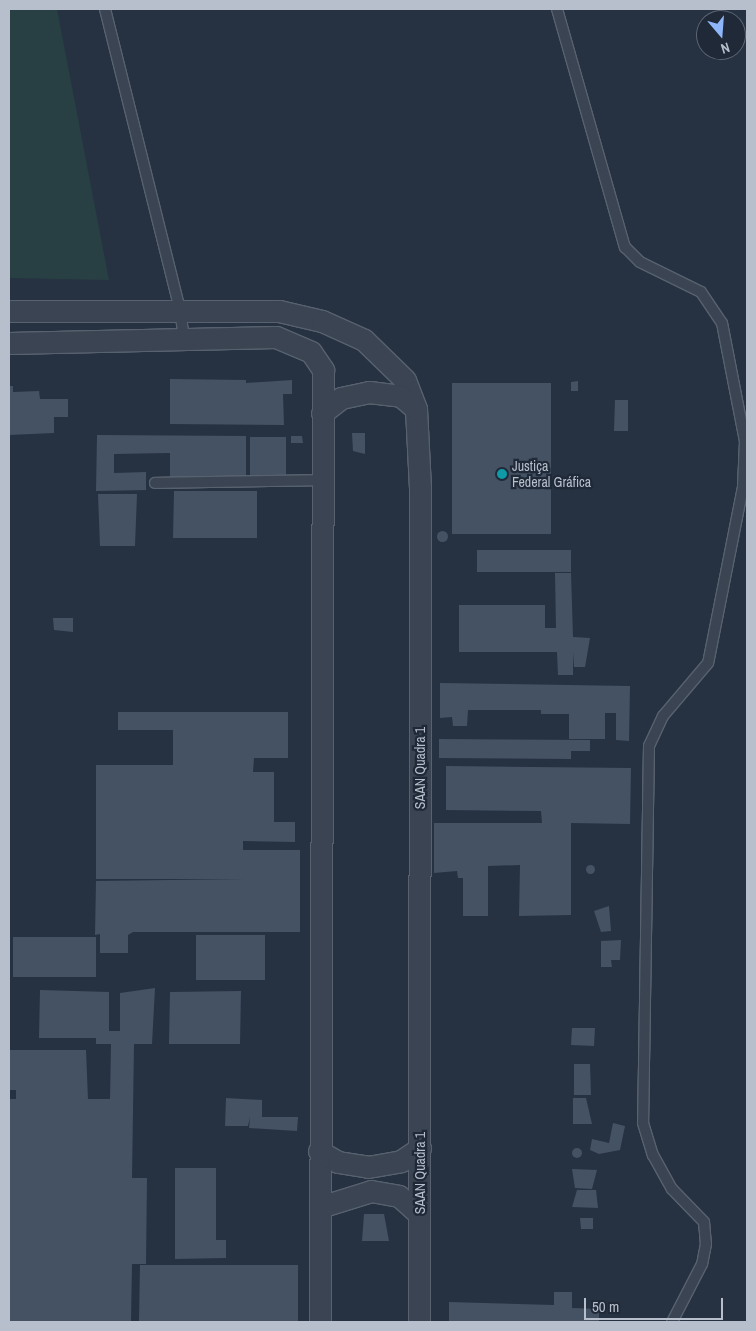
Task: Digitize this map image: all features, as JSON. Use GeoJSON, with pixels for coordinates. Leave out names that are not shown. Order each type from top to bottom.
{"type":"FeatureCollection","features":[{"type":"Feature","properties":{"kind":"street","name":"SAAN Quadra 1"},"geometry":{"type":"LineString","coordinates":[[9,311],[263,310],[322,321],[364,340],[398,369],[416,409],[420,1148],[419,1322]]}},
{"type":"Feature","properties":{"kind":"street"},"geometry":{"type":"LineString","coordinates":[[9,343],[276,337],[300,344],[311,352],[323,370],[324,480],[319,1151],[320,1322]]}},
{"type":"Feature","properties":{"kind":"street"},"geometry":{"type":"LineString","coordinates":[[322,413],[341,398],[369,392],[401,396],[416,409]]}},
{"type":"Feature","properties":{"kind":"street"},"geometry":{"type":"LineString","coordinates":[[319,1151],[338,1162],[368,1168],[400,1161],[420,1148]]}},
{"type":"Feature","properties":{"kind":"street"},"geometry":{"type":"LineString","coordinates":[[320,1207],[371,1192],[399,1196],[419,1214]]}},
{"type":"Feature","properties":{"kind":"lane"},"geometry":{"type":"LineString","coordinates":[[105,9],[180,310],[184,340]]}},
{"type":"Feature","properties":{"kind":"lane"},"geometry":{"type":"LineString","coordinates":[[557,9],[625,247],[640,262],[701,292],[722,323],[745,441],[743,487],[708,663],[663,716],[649,746],[643,1123],[653,1155],[672,1189],[704,1222],[706,1244],[702,1264],[672,1322]]}},
{"type":"Feature","properties":{"kind":"lane"},"geometry":{"type":"LineString","coordinates":[[155,483],[324,480]]}},
{"type":"Feature","properties":{"kind":"green space"},"geometry":{"type":"Polygon","coordinates":[[[9,9],[57,9],[109,280],[9,278],[9,9]]]}},
{"type":"Feature","properties":{"kind":"building"},"geometry":{"type":"Polygon","coordinates":[[[170,379],[246,380],[246,383],[292,380],[292,394],[283,394],[284,425],[170,424],[170,379]]]}},
{"type":"Feature","properties":{"kind":"building"},"geometry":{"type":"Polygon","coordinates":[[[578,381],[578,391],[571,391],[571,382],[578,381]]]}},
{"type":"Feature","properties":{"kind":"building","name":"Justiça Federal Gráfica"},"geometry":{"type":"Polygon","coordinates":[[[452,383],[551,383],[551,534],[452,534],[452,383]]]}},
{"type":"Feature","properties":{"kind":"building"},"geometry":{"type":"Polygon","coordinates":[[[9,386],[13,386],[13,392],[39,391],[40,399],[68,399],[68,417],[54,417],[54,433],[9,435],[9,386]]]}},
{"type":"Feature","properties":{"kind":"building"},"geometry":{"type":"Polygon","coordinates":[[[615,400],[628,400],[628,431],[614,431],[615,400]]]}},
{"type":"Feature","properties":{"kind":"building"},"geometry":{"type":"Polygon","coordinates":[[[352,433],[365,433],[365,454],[353,451],[352,433]]]}},
{"type":"Feature","properties":{"kind":"building"},"geometry":{"type":"Polygon","coordinates":[[[97,435],[246,436],[246,482],[170,483],[170,453],[114,454],[114,473],[146,472],[146,490],[96,491],[97,435]]]}},
{"type":"Feature","properties":{"kind":"building"},"geometry":{"type":"Polygon","coordinates":[[[291,436],[302,436],[303,443],[291,443],[291,436]]]}},
{"type":"Feature","properties":{"kind":"building"},"geometry":{"type":"Polygon","coordinates":[[[250,437],[286,437],[286,480],[250,480],[250,437]]]}},
{"type":"Feature","properties":{"kind":"building"},"geometry":{"type":"Polygon","coordinates":[[[174,491],[257,491],[257,538],[173,538],[174,491]]]}},
{"type":"Feature","properties":{"kind":"building"},"geometry":{"type":"Polygon","coordinates":[[[98,494],[137,494],[135,546],[100,546],[98,494]]]}},
{"type":"Feature","properties":{"kind":"building"},"geometry":{"type":"Polygon","coordinates":[[[442,530],[448,536],[442,542],[436,536],[442,530]]]}},
{"type":"Feature","properties":{"kind":"building"},"geometry":{"type":"Polygon","coordinates":[[[477,550],[571,550],[571,572],[477,572],[477,550]]]}},
{"type":"Feature","properties":{"kind":"building"},"geometry":{"type":"Polygon","coordinates":[[[555,573],[571,573],[573,637],[590,638],[585,667],[574,667],[573,652],[573,675],[558,675],[557,652],[459,652],[459,605],[545,605],[545,628],[556,628],[555,573]]]}},
{"type":"Feature","properties":{"kind":"building"},"geometry":{"type":"Polygon","coordinates":[[[53,618],[73,618],[73,632],[54,630],[53,618]]]}},
{"type":"Feature","properties":{"kind":"building"},"geometry":{"type":"Polygon","coordinates":[[[440,683],[630,686],[629,741],[616,740],[616,713],[605,713],[605,739],[569,739],[569,714],[541,714],[541,710],[468,710],[467,726],[453,726],[452,717],[440,718],[440,683]]]}},
{"type":"Feature","properties":{"kind":"building"},"geometry":{"type":"Polygon","coordinates":[[[118,712],[288,712],[288,758],[254,758],[253,772],[274,772],[274,822],[295,822],[295,842],[243,841],[243,850],[300,850],[300,932],[133,932],[128,935],[128,953],[100,953],[100,934],[95,935],[96,881],[245,879],[96,879],[96,765],[173,765],[173,730],[118,730],[118,712]]]}},
{"type":"Feature","properties":{"kind":"building"},"geometry":{"type":"Polygon","coordinates":[[[439,739],[590,740],[590,751],[571,751],[571,759],[439,758],[439,739]]]}},
{"type":"Feature","properties":{"kind":"building"},"geometry":{"type":"Polygon","coordinates":[[[446,766],[631,768],[630,824],[571,823],[571,915],[519,916],[520,865],[488,866],[488,916],[463,916],[463,878],[458,878],[457,871],[434,873],[434,823],[542,823],[541,811],[446,810],[446,766]]]}},
{"type":"Feature","properties":{"kind":"building"},"geometry":{"type":"Polygon","coordinates":[[[590,865],[594,869],[590,873],[586,869],[590,865]]]}},
{"type":"Feature","properties":{"kind":"building"},"geometry":{"type":"Polygon","coordinates":[[[609,906],[611,931],[601,932],[594,911],[609,906]]]}},
{"type":"Feature","properties":{"kind":"building"},"geometry":{"type":"Polygon","coordinates":[[[196,935],[265,935],[265,980],[196,980],[196,935]]]}},
{"type":"Feature","properties":{"kind":"building"},"geometry":{"type":"Polygon","coordinates":[[[13,937],[96,937],[96,977],[13,977],[13,937]]]}},
{"type":"Feature","properties":{"kind":"building"},"geometry":{"type":"Polygon","coordinates":[[[621,940],[620,960],[611,960],[612,967],[601,967],[601,941],[621,940]]]}},
{"type":"Feature","properties":{"kind":"building"},"geometry":{"type":"Polygon","coordinates":[[[155,988],[152,1044],[134,1044],[132,1178],[147,1178],[146,1264],[132,1264],[131,1322],[9,1322],[9,1099],[16,1099],[16,1090],[9,1090],[9,1050],[86,1050],[88,1099],[110,1099],[111,1044],[96,1044],[96,1038],[39,1038],[40,990],[109,992],[109,1031],[120,1031],[120,993],[155,988]]]}},
{"type":"Feature","properties":{"kind":"building"},"geometry":{"type":"Polygon","coordinates":[[[241,991],[240,1044],[169,1044],[170,992],[241,991]]]}},
{"type":"Feature","properties":{"kind":"building"},"geometry":{"type":"Polygon","coordinates":[[[572,1028],[595,1028],[594,1046],[571,1045],[572,1028]]]}},
{"type":"Feature","properties":{"kind":"building"},"geometry":{"type":"Polygon","coordinates":[[[574,1064],[590,1064],[591,1095],[574,1095],[574,1064]]]}},
{"type":"Feature","properties":{"kind":"building"},"geometry":{"type":"Polygon","coordinates":[[[226,1098],[262,1100],[262,1117],[298,1117],[297,1131],[249,1128],[250,1117],[248,1126],[225,1126],[226,1098]]]}},
{"type":"Feature","properties":{"kind":"building"},"geometry":{"type":"Polygon","coordinates":[[[573,1098],[586,1098],[592,1124],[573,1124],[573,1098]]]}},
{"type":"Feature","properties":{"kind":"building"},"geometry":{"type":"Polygon","coordinates":[[[613,1123],[625,1126],[620,1150],[599,1154],[590,1150],[592,1139],[609,1143],[613,1123]]]}},
{"type":"Feature","properties":{"kind":"building"},"geometry":{"type":"Polygon","coordinates":[[[575,1148],[579,1148],[582,1153],[581,1157],[575,1158],[572,1155],[572,1151],[575,1148]]]}},
{"type":"Feature","properties":{"kind":"building"},"geometry":{"type":"Polygon","coordinates":[[[175,1168],[216,1168],[216,1240],[226,1240],[226,1258],[175,1259],[175,1168]]]}},
{"type":"Feature","properties":{"kind":"building"},"geometry":{"type":"Polygon","coordinates":[[[572,1169],[597,1170],[592,1189],[575,1188],[572,1169]]]}},
{"type":"Feature","properties":{"kind":"building"},"geometry":{"type":"Polygon","coordinates":[[[577,1190],[596,1190],[598,1208],[572,1207],[577,1190]]]}},
{"type":"Feature","properties":{"kind":"building"},"geometry":{"type":"Polygon","coordinates":[[[364,1214],[384,1214],[389,1241],[362,1241],[364,1214]]]}},
{"type":"Feature","properties":{"kind":"building"},"geometry":{"type":"Polygon","coordinates":[[[580,1218],[593,1218],[593,1229],[581,1229],[580,1218]]]}},
{"type":"Feature","properties":{"kind":"building"},"geometry":{"type":"Polygon","coordinates":[[[140,1265],[298,1265],[298,1322],[139,1322],[140,1265]]]}},
{"type":"Feature","properties":{"kind":"building"},"geometry":{"type":"Polygon","coordinates":[[[554,1292],[572,1292],[572,1308],[599,1309],[599,1321],[449,1322],[449,1302],[554,1305],[554,1292]]]}},
{"type":"Feature","properties":{"kind":"place","name":"Justiça Federal Gráfica"},"geometry":{"type":"Point","coordinates":[502,474]}}]}
